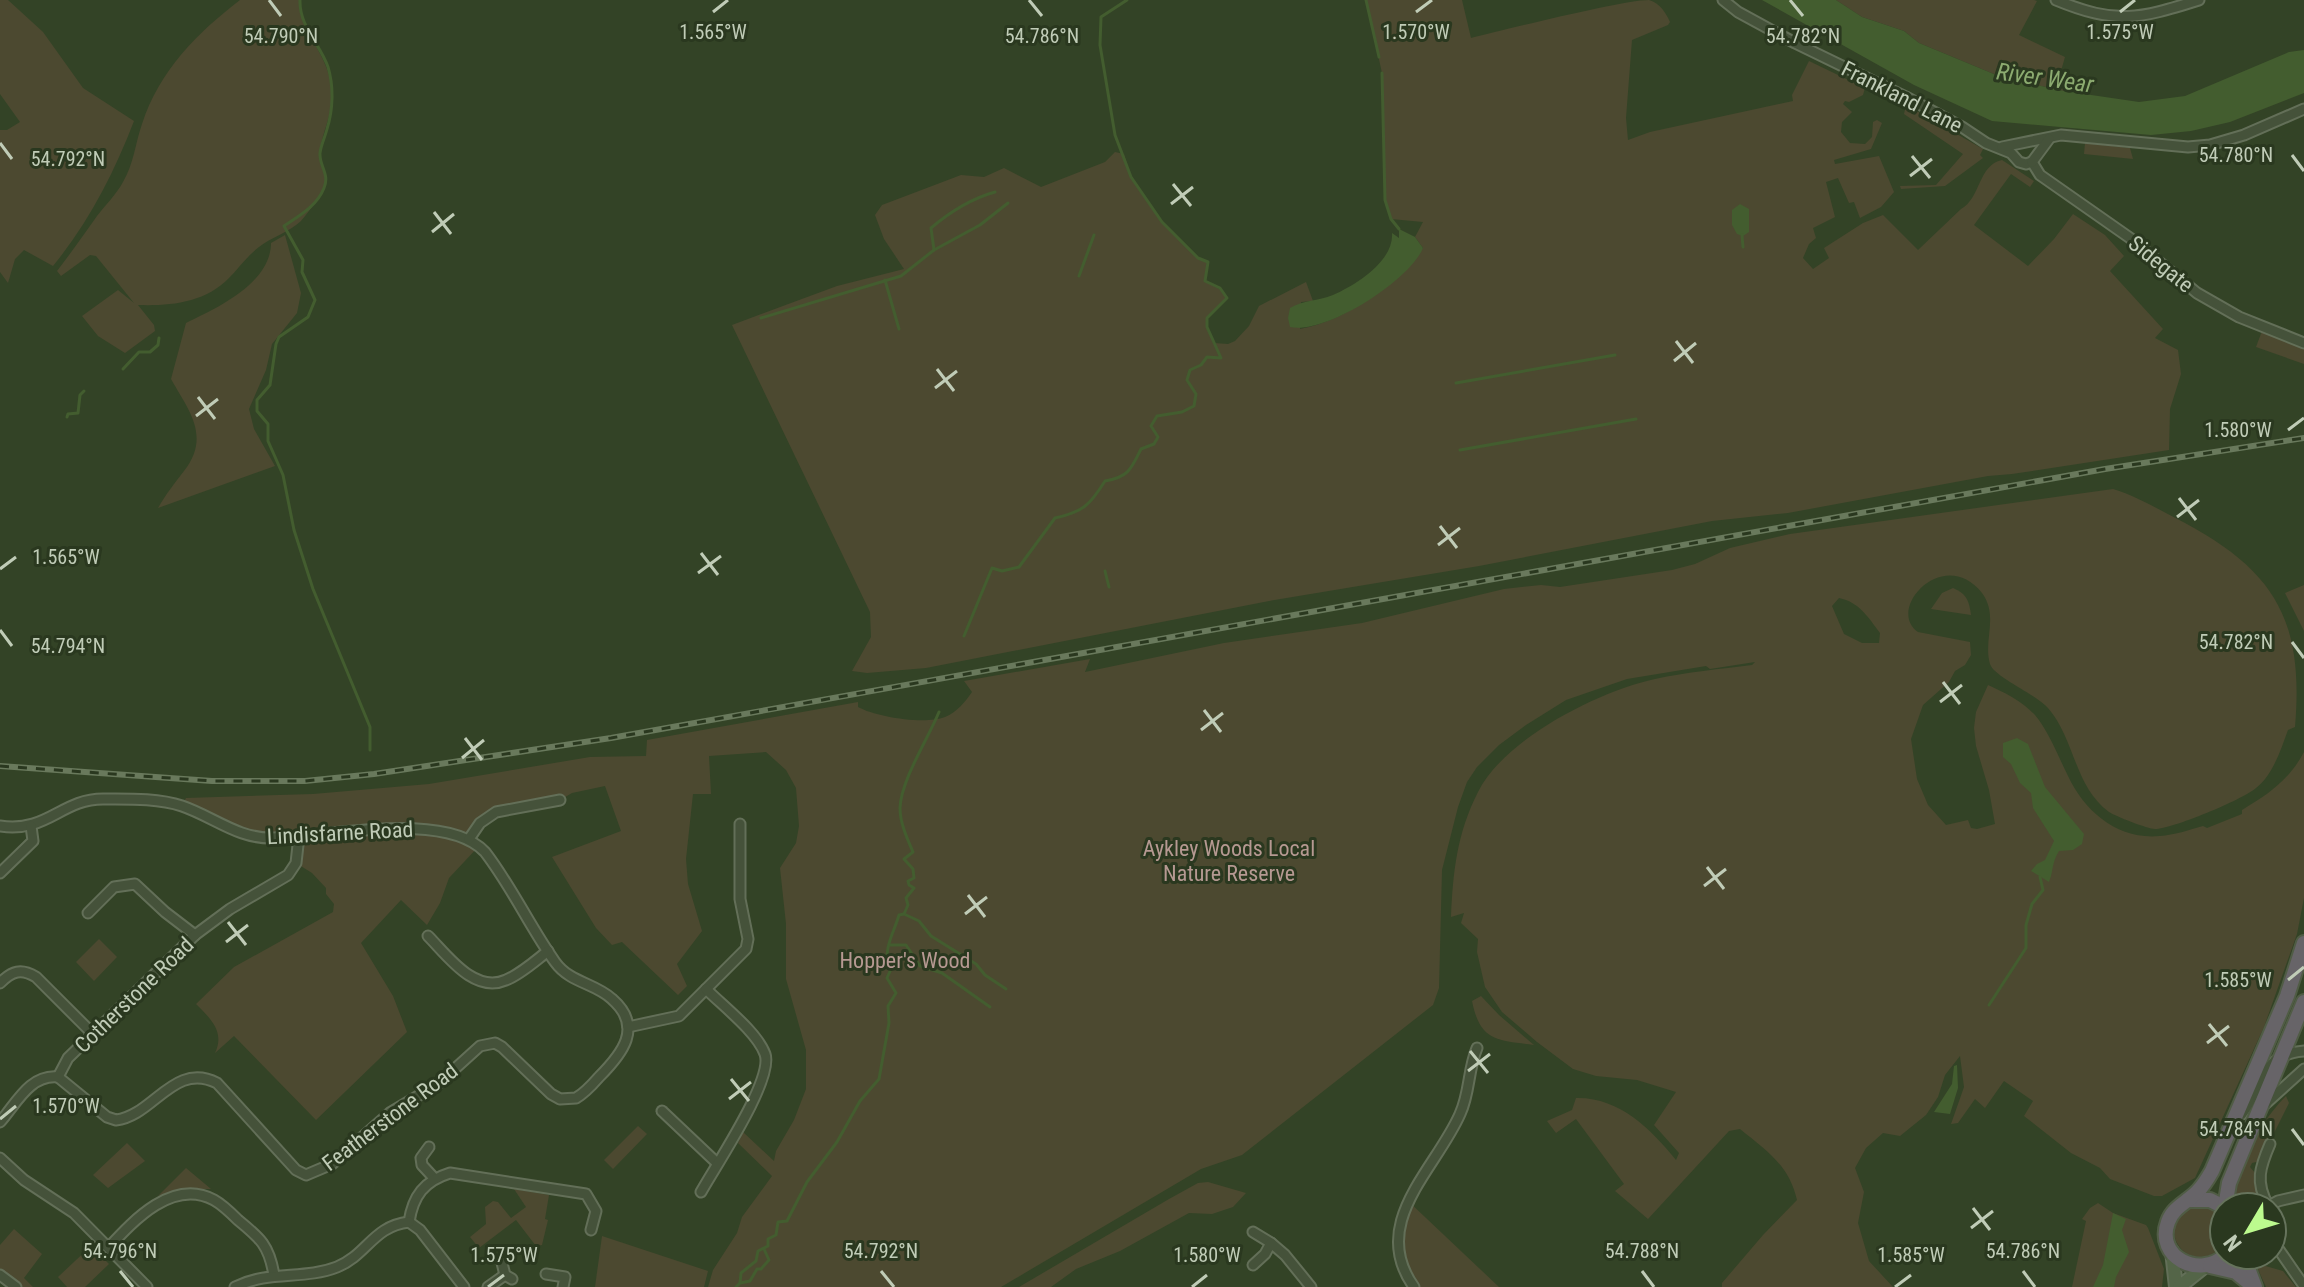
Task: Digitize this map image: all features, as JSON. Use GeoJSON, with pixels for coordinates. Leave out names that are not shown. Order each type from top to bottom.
{"type":"FeatureCollection","features":[{"type":"Feature","properties":{"kind":"highway"},"geometry":{"type":"LineString","coordinates":[[2254,1287],[2236,1272],[2183,1262],[2172,1250],[2166,1236],[2167,1224],[2177,1208],[2199,1190],[2212,1171],[2287,996],[2304,943]]}},
{"type":"Feature","properties":{"kind":"highway"},"geometry":{"type":"LineString","coordinates":[[2227,1191],[2304,1002]]}},
{"type":"Feature","properties":{"kind":"highway"},"geometry":{"type":"LineString","coordinates":[[2188,1201],[2208,1200]]}},
{"type":"Feature","properties":{"kind":"main road"},"geometry":{"type":"LineString","coordinates":[[2172,1250],[2178,1287],[2207,1266]]}},
{"type":"Feature","properties":{"kind":"street","name":"Frankland Lane"},"geometry":{"type":"LineString","coordinates":[[1723,0],[1738,12],[1795,43],[1917,103],[1986,143],[2016,151]]}},
{"type":"Feature","properties":{"kind":"street"},"geometry":{"type":"LineString","coordinates":[[2056,0],[2087,13],[2136,18],[2199,0]]}},
{"type":"Feature","properties":{"kind":"street"},"geometry":{"type":"LineString","coordinates":[[2052,137],[2035,158],[2022,163],[2016,151],[2028,142],[2052,137],[2072,135],[2188,147],[2210,145],[2244,135],[2304,109]]}},
{"type":"Feature","properties":{"kind":"street","name":"Sidegate"},"geometry":{"type":"LineString","coordinates":[[2028,142],[2035,146],[2040,175],[2130,238],[2197,293],[2239,317],[2304,343]]}},
{"type":"Feature","properties":{"kind":"street","name":"Lindisfarne Road"},"geometry":{"type":"LineString","coordinates":[[0,826],[31,826],[88,800],[135,800],[182,806],[238,833],[254,837],[422,828],[469,839]]}},
{"type":"Feature","properties":{"kind":"street"},"geometry":{"type":"LineString","coordinates":[[560,800],[496,812],[480,823],[469,839],[491,859],[564,972],[612,998],[628,1027],[668,1021],[679,1016],[746,949],[748,939],[740,899],[740,824]]}},
{"type":"Feature","properties":{"kind":"street"},"geometry":{"type":"LineString","coordinates":[[0,873],[33,841],[31,826]]}},
{"type":"Feature","properties":{"kind":"street","name":"Cotherstone Road"},"geometry":{"type":"LineString","coordinates":[[0,1122],[33,1082],[42,1077],[58,1077],[68,1058],[195,935],[230,909],[288,875],[296,863],[299,836]]}},
{"type":"Feature","properties":{"kind":"street"},"geometry":{"type":"LineString","coordinates":[[88,913],[114,887],[135,884],[195,935]]}},
{"type":"Feature","properties":{"kind":"street"},"geometry":{"type":"LineString","coordinates":[[428,936],[468,975],[486,982],[507,980],[548,951]]}},
{"type":"Feature","properties":{"kind":"street"},"geometry":{"type":"LineString","coordinates":[[0,983],[8,974],[27,972],[36,977],[93,1034]]}},
{"type":"Feature","properties":{"kind":"street"},"geometry":{"type":"LineString","coordinates":[[701,1192],[760,1088],[767,1065],[760,1045],[706,989]]}},
{"type":"Feature","properties":{"kind":"street","name":"Featherstone Road"},"geometry":{"type":"LineString","coordinates":[[58,1077],[107,1117],[116,1120],[132,1115],[186,1079],[206,1077],[226,1092],[296,1170],[306,1175],[332,1164],[391,1112],[438,1084],[480,1046],[495,1043],[502,1047],[551,1094],[560,1099],[570,1099],[583,1094],[614,1063],[626,1044],[628,1027]]}},
{"type":"Feature","properties":{"kind":"street"},"geometry":{"type":"LineString","coordinates":[[1414,1287],[1403,1264],[1398,1243],[1401,1219],[1411,1195],[1465,1104],[1477,1048]]}},
{"type":"Feature","properties":{"kind":"street"},"geometry":{"type":"LineString","coordinates":[[2234,1122],[2251,1101],[2269,1065],[2304,1051]]}},
{"type":"Feature","properties":{"kind":"street"},"geometry":{"type":"LineString","coordinates":[[2262,1107],[2304,1069]]}},
{"type":"Feature","properties":{"kind":"street"},"geometry":{"type":"LineString","coordinates":[[662,1111],[717,1163]]}},
{"type":"Feature","properties":{"kind":"street"},"geometry":{"type":"LineString","coordinates":[[2262,1191],[2260,1169],[2270,1144]]}},
{"type":"Feature","properties":{"kind":"street"},"geometry":{"type":"LineString","coordinates":[[429,1147],[421,1158],[422,1165],[434,1178]]}},
{"type":"Feature","properties":{"kind":"street"},"geometry":{"type":"LineString","coordinates":[[0,1158],[24,1180],[74,1213],[147,1287]]}},
{"type":"Feature","properties":{"kind":"street"},"geometry":{"type":"LineString","coordinates":[[409,1222],[417,1194],[434,1178],[450,1173],[586,1194],[596,1211],[591,1230]]}},
{"type":"Feature","properties":{"kind":"street"},"geometry":{"type":"LineString","coordinates":[[109,1247],[155,1205],[194,1194],[216,1201],[261,1240],[268,1250],[274,1275]]}},
{"type":"Feature","properties":{"kind":"street"},"geometry":{"type":"LineString","coordinates":[[235,1287],[274,1275],[337,1267],[350,1260],[378,1233],[409,1222],[420,1230],[464,1287]]}},
{"type":"Feature","properties":{"kind":"street"},"geometry":{"type":"LineString","coordinates":[[1253,1232],[1285,1255],[1311,1287]]}},
{"type":"Feature","properties":{"kind":"street"},"geometry":{"type":"LineString","coordinates":[[1253,1265],[1271,1243]]}},
{"type":"Feature","properties":{"kind":"street"},"geometry":{"type":"LineString","coordinates":[[488,1287],[508,1277],[502,1263]]}},
{"type":"Feature","properties":{"kind":"street"},"geometry":{"type":"LineString","coordinates":[[2288,1263],[2304,1286]]}},
{"type":"Feature","properties":{"kind":"street"},"geometry":{"type":"LineString","coordinates":[[546,1274],[565,1277],[563,1287]]}},
{"type":"Feature","properties":{"kind":"street"},"geometry":{"type":"LineString","coordinates":[[0,1275],[16,1287]]}},
{"type":"Feature","properties":{"kind":"green space"},"geometry":{"type":"Polygon","coordinates":[[[0,0],[8,0],[43,32],[83,88],[134,121],[100,196],[53,266],[24,250],[15,259],[8,283],[0,272],[0,130],[7,130],[20,122],[0,94],[0,0]]]}},
{"type":"Feature","properties":{"kind":"green space"},"geometry":{"type":"Polygon","coordinates":[[[240,0],[300,0],[304,21],[324,62],[331,85],[330,112],[320,151],[325,186],[301,221],[259,247],[229,278],[209,293],[186,301],[138,305],[154,325],[155,331],[125,353],[98,336],[82,316],[118,290],[134,303],[96,256],[90,255],[61,276],[57,271],[123,182],[149,105],[169,70],[209,26],[240,0]]]}},
{"type":"Feature","properties":{"kind":"green space"},"geometry":{"type":"Polygon","coordinates":[[[1366,0],[1462,0],[1471,38],[1615,5],[1653,1],[1670,22],[1632,40],[1626,118],[1628,140],[1650,132],[1793,101],[1792,95],[1809,61],[1865,88],[1863,95],[1843,104],[1852,112],[1842,122],[1841,132],[1850,143],[1865,144],[1872,137],[1873,122],[1877,120],[1882,123],[1871,149],[1834,160],[1835,164],[1879,156],[1894,192],[1881,207],[1860,218],[1854,202],[1849,203],[1838,178],[1826,182],[1835,217],[1813,228],[1816,238],[1809,244],[1803,258],[1813,269],[1829,258],[1824,248],[1863,223],[1883,215],[1918,250],[1968,204],[1988,168],[2002,160],[2034,181],[2030,187],[2011,174],[1974,225],[2028,266],[2073,214],[2105,235],[2124,256],[2110,271],[2163,329],[2155,338],[2178,350],[2181,374],[2170,409],[2169,450],[1988,476],[1788,513],[1712,521],[1479,566],[1269,601],[926,668],[867,673],[852,671],[871,637],[870,612],[732,325],[837,286],[904,269],[884,239],[875,215],[882,205],[961,175],[984,177],[1004,168],[1041,187],[1105,162],[1115,152],[1124,154],[1131,177],[1162,222],[1198,258],[1208,262],[1206,281],[1225,294],[1227,298],[1207,318],[1207,328],[1214,343],[1235,341],[1249,326],[1259,306],[1306,282],[1313,301],[1301,302],[1300,329],[1353,309],[1396,275],[1423,248],[1415,237],[1423,222],[1391,219],[1385,200],[1382,73],[1366,0]]]}},
{"type":"Feature","properties":{"kind":"green space"},"geometry":{"type":"Polygon","coordinates":[[[1836,0],[2037,1],[2019,35],[2065,57],[2061,71],[2064,91],[2001,77],[1919,43],[1904,31],[1862,17],[1836,0]]]}},
{"type":"Feature","properties":{"kind":"green space"},"geometry":{"type":"Polygon","coordinates":[[[1906,105],[1983,149],[1980,155],[1983,158],[1945,186],[1901,189],[1900,186],[1936,185],[1963,154],[1904,114],[1906,105]]]}},
{"type":"Feature","properties":{"kind":"green space"},"geometry":{"type":"Polygon","coordinates":[[[2085,143],[2130,148],[2133,159],[2084,154],[2085,143]]]}},
{"type":"Feature","properties":{"kind":"green space"},"geometry":{"type":"Polygon","coordinates":[[[285,235],[301,293],[297,313],[272,344],[266,370],[249,409],[254,429],[275,466],[158,508],[192,458],[196,446],[190,413],[171,379],[186,323],[227,302],[252,282],[269,257],[271,243],[285,235]]]}},
{"type":"Feature","properties":{"kind":"green space"},"geometry":{"type":"Polygon","coordinates":[[[2262,331],[2304,348],[2304,364],[2256,347],[2262,331]]]}},
{"type":"Feature","properties":{"kind":"green space"},"geometry":{"type":"Polygon","coordinates":[[[2113,489],[2150,504],[2216,542],[2262,581],[2278,604],[2288,629],[2294,658],[2297,690],[2295,727],[2288,730],[2272,769],[2256,788],[2207,813],[2155,829],[2112,814],[2097,801],[2081,776],[2064,734],[2048,708],[1993,669],[1988,655],[1989,610],[1982,593],[1967,580],[1951,576],[1936,578],[1923,586],[1909,609],[1910,622],[1918,632],[1970,642],[1971,655],[1965,665],[1955,671],[1949,682],[1923,705],[1911,739],[1917,779],[1928,805],[1946,825],[1968,820],[1971,828],[1977,829],[1995,824],[1974,728],[1976,712],[1988,685],[2013,698],[2035,715],[2084,801],[2105,821],[2130,833],[2171,835],[2203,826],[2207,828],[2242,814],[2242,810],[2285,778],[2304,752],[2304,898],[2297,934],[2264,1027],[2195,1178],[2162,1196],[2154,1196],[2110,1179],[2100,1168],[2071,1153],[2024,1116],[2033,1101],[2004,1081],[1985,1108],[1975,1099],[1958,1123],[1951,1124],[1964,1087],[1960,1056],[1945,1075],[1938,1097],[1926,1115],[1900,1136],[1883,1133],[1866,1148],[1855,1168],[1864,1192],[1858,1223],[1869,1261],[1893,1287],[1722,1287],[1722,1283],[1763,1235],[1797,1200],[1789,1177],[1768,1152],[1740,1129],[1729,1131],[1648,1219],[1615,1191],[1624,1184],[1576,1119],[1556,1133],[1547,1121],[1572,1110],[1576,1098],[1592,1099],[1633,1117],[1676,1160],[1679,1153],[1654,1125],[1676,1092],[1637,1080],[1596,1076],[1573,1069],[1502,1012],[1485,987],[1477,952],[1478,939],[1461,923],[1464,913],[1451,917],[1457,853],[1471,807],[1491,772],[1509,754],[1555,720],[1581,706],[1655,679],[1752,665],[1755,662],[1710,669],[1706,666],[1627,679],[1566,700],[1499,745],[1467,782],[1442,870],[1439,988],[1433,1005],[1242,1155],[1201,1169],[1001,1287],[708,1287],[713,1270],[737,1233],[742,1217],[772,1176],[738,1143],[743,1132],[774,1161],[806,1089],[806,1050],[786,979],[786,924],[780,868],[796,843],[799,826],[796,788],[786,770],[766,752],[709,756],[711,794],[693,794],[686,859],[688,884],[702,931],[677,964],[687,986],[678,995],[622,942],[612,945],[596,928],[552,857],[621,831],[605,786],[572,793],[560,800],[496,812],[469,839],[479,846],[449,878],[440,903],[427,925],[401,900],[361,943],[393,996],[407,1032],[316,1120],[234,1036],[215,1053],[217,1032],[196,1004],[234,967],[333,912],[334,904],[326,894],[326,888],[312,873],[296,863],[299,836],[270,838],[182,806],[186,798],[313,794],[429,784],[590,757],[646,756],[647,740],[858,702],[858,707],[866,711],[888,717],[936,719],[953,712],[972,692],[964,681],[1090,659],[1085,672],[1224,643],[1362,623],[1504,589],[1541,585],[1560,587],[1672,570],[1695,564],[1730,548],[1790,534],[2113,489]],[[1839,598],[1832,606],[1844,634],[1862,643],[1879,643],[1880,633],[1871,621],[1846,600],[1839,598]]]}},
{"type":"Feature","properties":{"kind":"green space"},"geometry":{"type":"Polygon","coordinates":[[[2304,585],[2304,631],[2285,593],[2304,585]]]}},
{"type":"Feature","properties":{"kind":"green space"},"geometry":{"type":"Polygon","coordinates":[[[1953,588],[1966,598],[1971,615],[1931,609],[1942,593],[1953,588]]]}},
{"type":"Feature","properties":{"kind":"green space"},"geometry":{"type":"Polygon","coordinates":[[[99,939],[117,957],[94,981],[76,962],[99,939]]]}},
{"type":"Feature","properties":{"kind":"green space"},"geometry":{"type":"Polygon","coordinates":[[[1481,996],[1534,1045],[1501,1040],[1486,1032],[1475,1014],[1472,1001],[1481,996]]]}},
{"type":"Feature","properties":{"kind":"green space"},"geometry":{"type":"Polygon","coordinates":[[[2286,1096],[2289,1103],[2260,1161],[2252,1163],[2250,1167],[2256,1174],[2257,1191],[2236,1191],[2244,1158],[2269,1116],[2286,1096]]]}},
{"type":"Feature","properties":{"kind":"green space"},"geometry":{"type":"Polygon","coordinates":[[[638,1126],[647,1134],[613,1169],[604,1160],[638,1126]]]}},
{"type":"Feature","properties":{"kind":"green space"},"geometry":{"type":"Polygon","coordinates":[[[127,1143],[145,1161],[108,1188],[93,1175],[127,1143]]]}},
{"type":"Feature","properties":{"kind":"green space"},"geometry":{"type":"Polygon","coordinates":[[[186,1168],[211,1189],[184,1189],[158,1196],[186,1168]]]}},
{"type":"Feature","properties":{"kind":"green space"},"geometry":{"type":"Polygon","coordinates":[[[1208,1182],[1246,1193],[1233,1207],[1212,1214],[1189,1213],[1120,1251],[1076,1269],[1051,1287],[1019,1287],[1169,1199],[1198,1183],[1208,1182]]]}},
{"type":"Feature","properties":{"kind":"green space"},"geometry":{"type":"Polygon","coordinates":[[[514,1189],[549,1195],[545,1219],[548,1220],[542,1245],[536,1246],[516,1220],[479,1248],[470,1237],[486,1224],[485,1207],[493,1201],[498,1202],[511,1218],[526,1207],[514,1189]]]}},
{"type":"Feature","properties":{"kind":"green space"},"geometry":{"type":"Polygon","coordinates":[[[1408,1201],[1499,1287],[1414,1287],[1403,1264],[1401,1219],[1408,1201]]]}},
{"type":"Feature","properties":{"kind":"green space"},"geometry":{"type":"Polygon","coordinates":[[[2098,1203],[2113,1213],[2146,1225],[2164,1269],[2162,1287],[2072,1287],[2086,1221],[2082,1219],[2098,1203]]]}},
{"type":"Feature","properties":{"kind":"green space"},"geometry":{"type":"Polygon","coordinates":[[[2200,1205],[2208,1207],[2208,1255],[2200,1257],[2182,1249],[2174,1231],[2182,1213],[2200,1205]]]}},
{"type":"Feature","properties":{"kind":"green space"},"geometry":{"type":"Polygon","coordinates":[[[14,1229],[42,1254],[24,1278],[33,1287],[23,1287],[0,1269],[0,1245],[14,1229]]]}},
{"type":"Feature","properties":{"kind":"green space"},"geometry":{"type":"Polygon","coordinates":[[[602,1236],[708,1271],[704,1287],[595,1287],[602,1236]]]}},
{"type":"Feature","properties":{"kind":"green space"},"geometry":{"type":"Polygon","coordinates":[[[91,1246],[109,1264],[85,1287],[67,1287],[58,1277],[91,1246]]]}},
{"type":"Feature","properties":{"kind":"green space"},"geometry":{"type":"Polygon","coordinates":[[[2259,1271],[2283,1271],[2296,1287],[2266,1287],[2259,1271]]]}},
{"type":"Feature","properties":{"kind":"shaded area"},"geometry":{"type":"Polygon","coordinates":[[[1762,0],[1836,0],[1862,17],[1904,31],[1919,43],[2001,77],[2064,91],[2139,102],[2185,96],[2289,52],[2304,50],[2304,93],[2230,122],[2191,131],[2151,135],[1992,121],[1914,85],[1762,0]]]}},
{"type":"Feature","properties":{"kind":"shaded area"},"geometry":{"type":"Polygon","coordinates":[[[1740,204],[1749,209],[1749,232],[1743,236],[1737,234],[1732,225],[1732,210],[1740,204]]]}},
{"type":"Feature","properties":{"kind":"shaded area"},"geometry":{"type":"Polygon","coordinates":[[[1399,229],[1415,237],[1423,248],[1402,275],[1344,314],[1324,323],[1290,327],[1290,308],[1333,295],[1372,271],[1387,253],[1392,233],[1399,238],[1399,229]]]}},
{"type":"Feature","properties":{"kind":"shaded area"},"geometry":{"type":"Polygon","coordinates":[[[2017,738],[2028,744],[2045,787],[2084,834],[2082,844],[2073,850],[2059,851],[2049,882],[2031,871],[2045,860],[2054,841],[2033,808],[2031,793],[2020,783],[2011,764],[2003,757],[2003,743],[2017,738]]]}},
{"type":"Feature","properties":{"kind":"shaded area"},"geometry":{"type":"Polygon","coordinates":[[[1957,1065],[1958,1088],[1950,1114],[1934,1112],[1952,1084],[1954,1066],[1957,1065]]]}},
{"type":"Feature","properties":{"kind":"shaded area"},"geometry":{"type":"Polygon","coordinates":[[[2113,1213],[2126,1219],[2122,1230],[2129,1252],[2114,1287],[2093,1287],[2103,1265],[2113,1213]]]}},
{"type":"Feature","properties":{"kind":"waterway"},"geometry":{"type":"LineString","coordinates":[[300,0],[306,27],[328,67],[332,90],[331,114],[320,153],[326,178],[324,188],[312,205],[284,226],[303,260],[302,272],[315,300],[308,317],[279,337],[270,385],[257,400],[257,411],[268,424],[268,441],[283,475],[294,530],[313,589],[370,727],[370,750]]}},
{"type":"Feature","properties":{"kind":"waterway"},"geometry":{"type":"LineString","coordinates":[[964,636],[992,568],[1002,571],[1019,567],[1055,518],[1079,510],[1090,502],[1105,481],[1128,471],[1141,449],[1154,444],[1158,437],[1151,426],[1157,416],[1182,412],[1194,406],[1196,394],[1187,380],[1190,370],[1201,365],[1207,357],[1221,358],[1207,327],[1207,318],[1227,298],[1220,288],[1205,281],[1208,262],[1198,258],[1162,222],[1131,177],[1115,135],[1100,45],[1101,17],[1127,0]]}},
{"type":"Feature","properties":{"kind":"waterway"},"geometry":{"type":"LineString","coordinates":[[1366,0],[1379,57]]}},
{"type":"Feature","properties":{"kind":"waterway"},"geometry":{"type":"LineString","coordinates":[[1382,73],[1385,200],[1391,219],[1399,229]]}},
{"type":"Feature","properties":{"kind":"waterway"},"geometry":{"type":"LineString","coordinates":[[761,318],[901,276],[934,250],[931,228],[961,206],[995,192]]}},
{"type":"Feature","properties":{"kind":"waterway"},"geometry":{"type":"LineString","coordinates":[[934,250],[980,225],[1008,203]]}},
{"type":"Feature","properties":{"kind":"waterway"},"geometry":{"type":"LineString","coordinates":[[1079,276],[1094,235]]}},
{"type":"Feature","properties":{"kind":"waterway"},"geometry":{"type":"LineString","coordinates":[[1742,235],[1743,247]]}},
{"type":"Feature","properties":{"kind":"waterway"},"geometry":{"type":"LineString","coordinates":[[885,280],[899,329]]}},
{"type":"Feature","properties":{"kind":"waterway"},"geometry":{"type":"LineString","coordinates":[[123,369],[139,352],[150,352],[158,345],[159,338]]}},
{"type":"Feature","properties":{"kind":"waterway"},"geometry":{"type":"LineString","coordinates":[[1456,383],[1615,355]]}},
{"type":"Feature","properties":{"kind":"waterway"},"geometry":{"type":"LineString","coordinates":[[67,417],[68,414],[78,413],[80,395],[84,391]]}},
{"type":"Feature","properties":{"kind":"waterway"},"geometry":{"type":"LineString","coordinates":[[1460,450],[1636,419]]}},
{"type":"Feature","properties":{"kind":"waterway"},"geometry":{"type":"LineString","coordinates":[[1105,571],[1109,587]]}},
{"type":"Feature","properties":{"kind":"waterway"},"geometry":{"type":"LineString","coordinates":[[736,1287],[740,1283],[741,1273],[756,1261],[758,1251],[768,1246],[768,1239],[776,1235],[778,1222],[787,1221],[807,1182],[837,1142],[860,1101],[879,1079],[889,1023],[888,1006],[896,993],[887,978],[891,969],[887,956],[889,942],[899,915],[904,914],[908,905],[906,898],[914,888],[908,881],[914,878],[913,869],[904,859],[913,852],[900,808],[910,772],[939,712]]}},
{"type":"Feature","properties":{"kind":"waterway"},"geometry":{"type":"LineString","coordinates":[[1989,1005],[2026,948],[2026,925],[2032,904],[2043,890],[2040,877]]}},
{"type":"Feature","properties":{"kind":"waterway"},"geometry":{"type":"LineString","coordinates":[[904,914],[919,921],[931,936],[976,964],[985,975],[1006,989]]}},
{"type":"Feature","properties":{"kind":"waterway"},"geometry":{"type":"LineString","coordinates":[[889,945],[906,945],[920,966],[942,973],[990,1007]]}},
{"type":"Feature","properties":{"kind":"waterway"},"geometry":{"type":"LineString","coordinates":[[740,1283],[750,1281],[757,1269],[769,1260],[764,1249]]}},
{"type":"Feature","properties":{"kind":"railway"},"geometry":{"type":"LineString","coordinates":[[0,766],[212,781],[305,781],[374,774],[611,738],[2105,469],[2304,438]]}},
{"type":"Feature","properties":{"kind":"water label","name":"River Wear"},"geometry":{"type":"Point","coordinates":[2045,78]}},
{"type":"Feature","properties":{"kind":"park label","name":"Aykley Woods Local Nature Reserve"},"geometry":{"type":"Point","coordinates":[1229,860]}},
{"type":"Feature","properties":{"kind":"park label","name":"Hopper's Wood"},"geometry":{"type":"Point","coordinates":[905,960]}}]}
